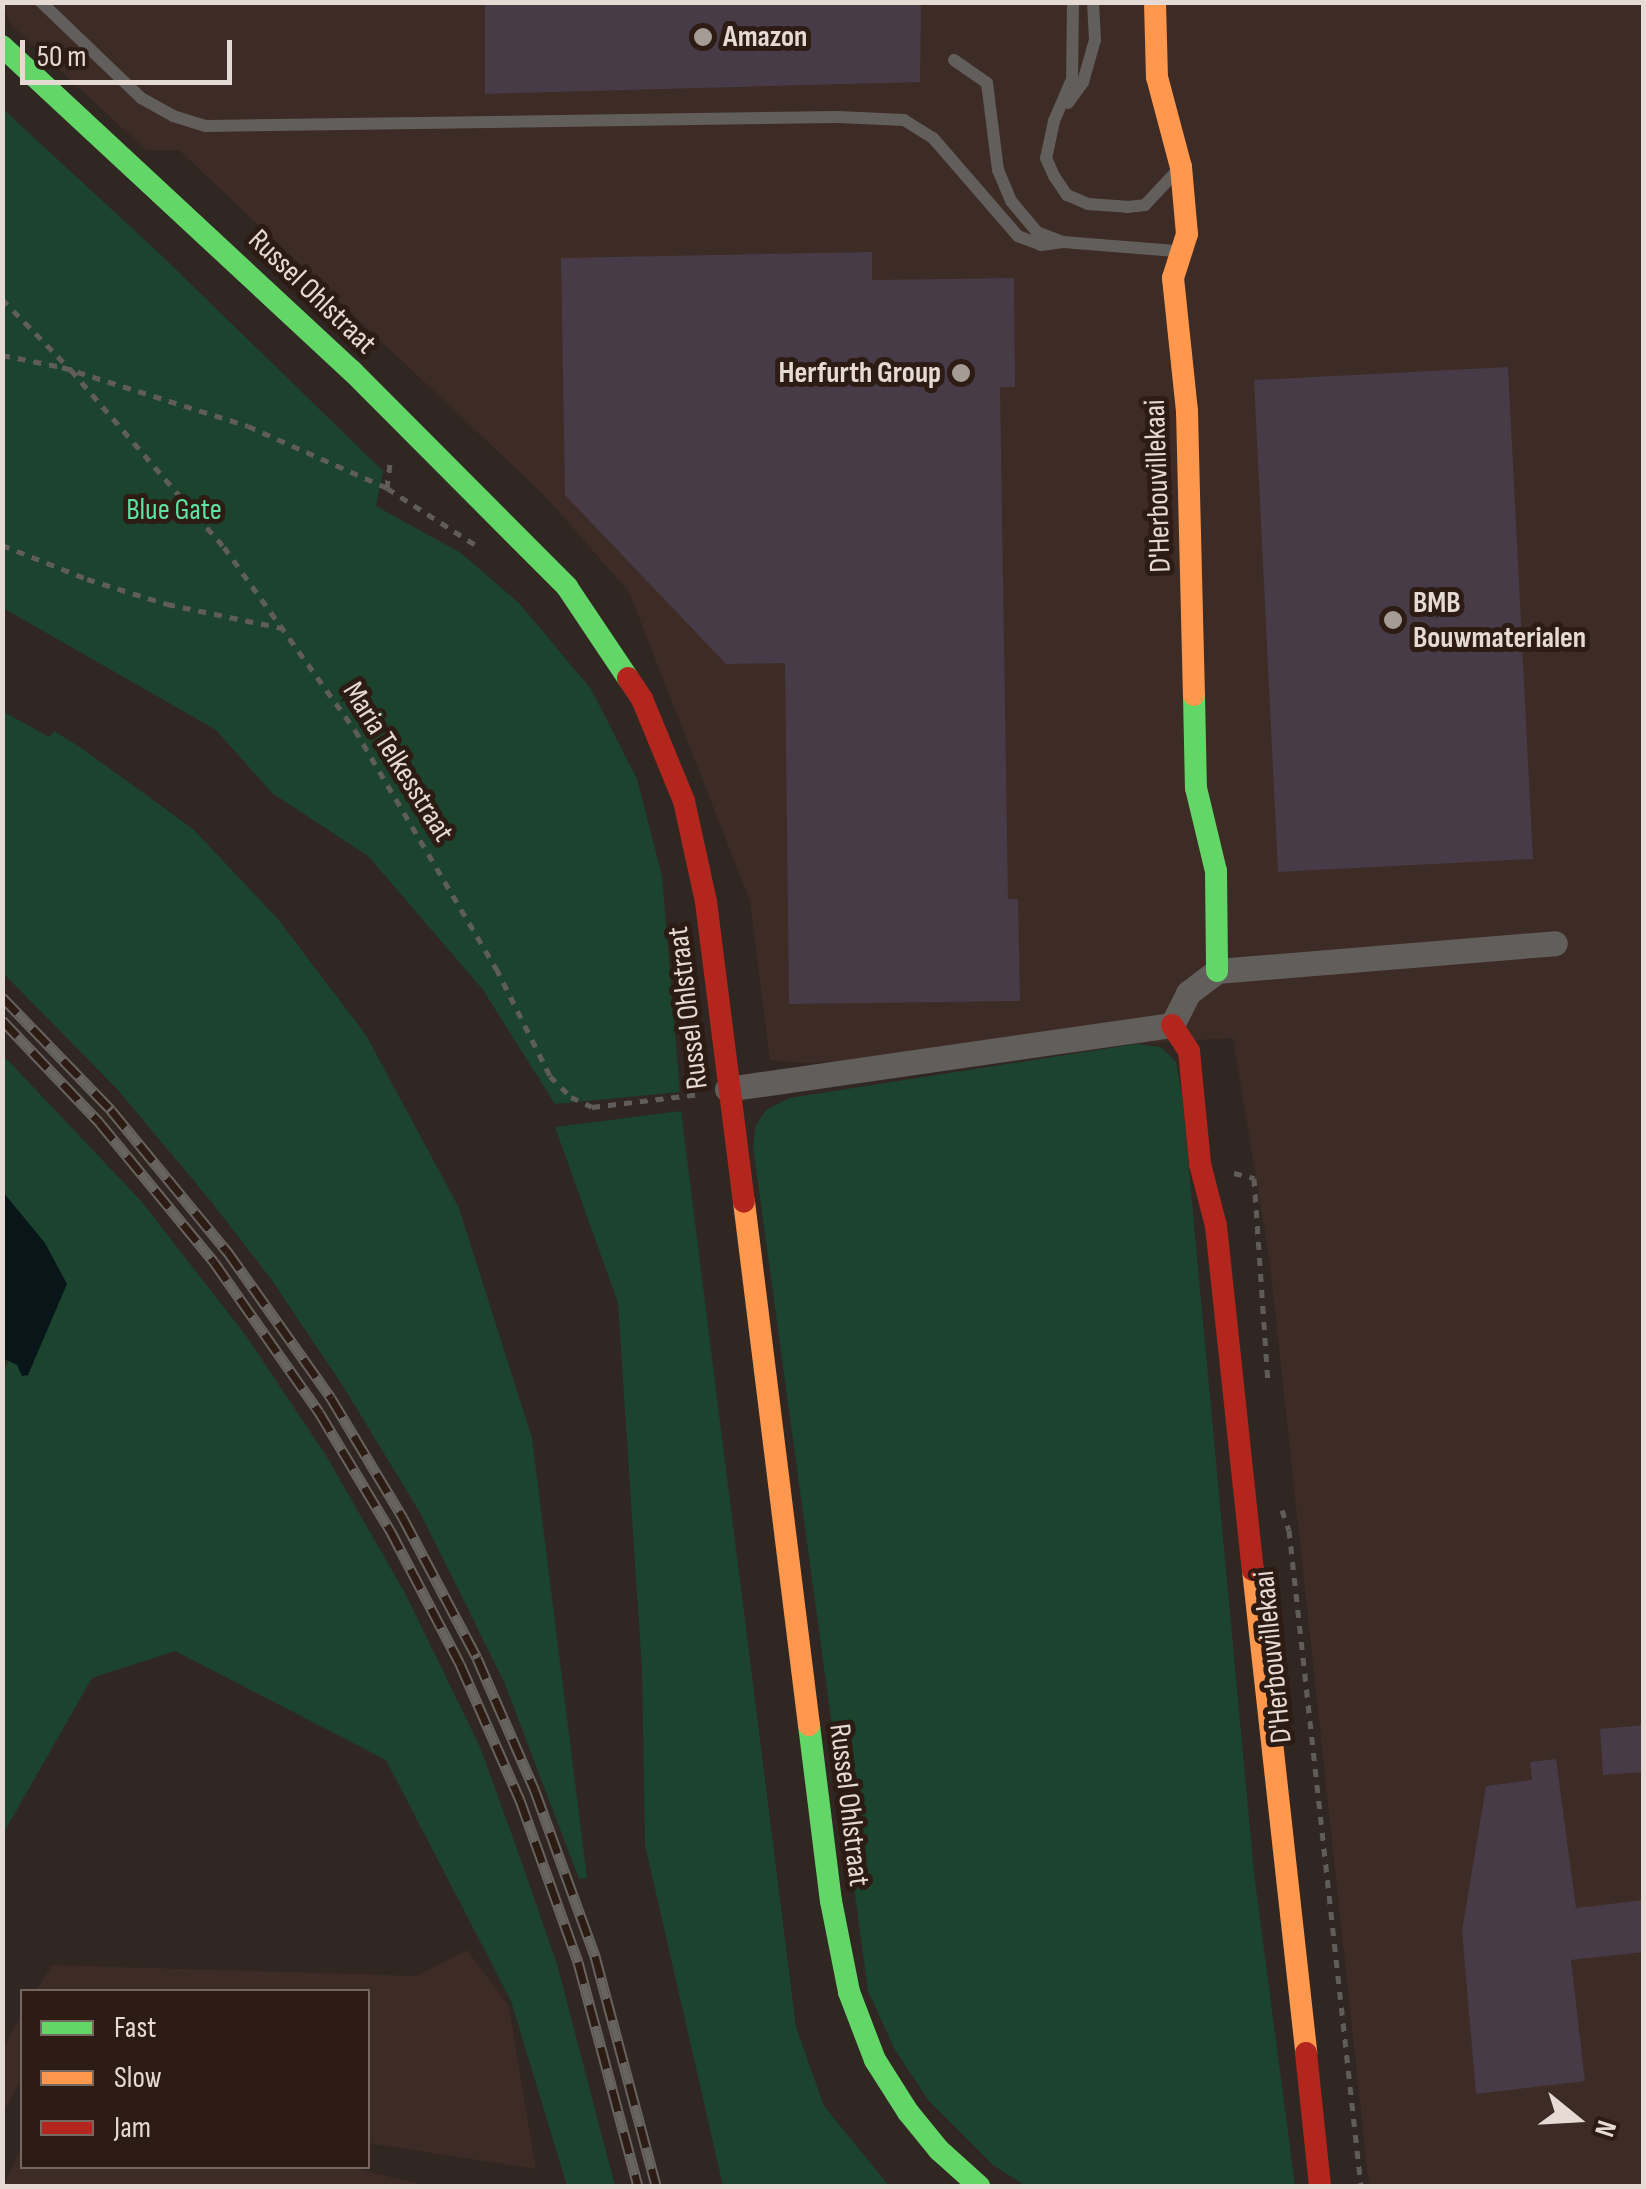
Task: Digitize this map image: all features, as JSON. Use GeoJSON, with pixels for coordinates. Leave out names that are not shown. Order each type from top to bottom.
{"type":"FeatureCollection","features":[{"type":"Feature","properties":{"kind":"street","name":"D'Herbouvillekaai"},"geometry":{"type":"LineString","coordinates":[[1155,2],[1157,76],[1181,167],[1187,234],[1173,278],[1187,412],[1196,788],[1216,871],[1217,971]]}},
{"type":"Feature","properties":{"kind":"street","name":"Russel Ohlstraat"},"geometry":{"type":"LineString","coordinates":[[2,46],[352,371],[567,587],[642,699],[684,801],[706,902],[831,1900],[848,1992],[875,2060],[908,2112],[939,2150],[979,2186]]}},
{"type":"Feature","properties":{"kind":"street"},"geometry":{"type":"LineString","coordinates":[[727,1089],[1172,1024],[1188,993],[1217,971],[1555,944]]}},
{"type":"Feature","properties":{"kind":"street","name":"D'Herbouvillekaai"},"geometry":{"type":"LineString","coordinates":[[1172,1024],[1189,1051],[1200,1164],[1216,1226],[1320,2186]]}},
{"type":"Feature","properties":{"kind":"lane"},"geometry":{"type":"LineString","coordinates":[[42,2],[142,98],[173,116],[206,126],[838,117],[904,120],[933,138],[1018,236],[1041,245],[1063,242],[1181,251]]}},
{"type":"Feature","properties":{"kind":"lane"},"geometry":{"type":"LineString","coordinates":[[1074,2],[1072,79],[1054,121],[1046,158],[1054,176],[1067,195],[1088,204],[1145,204],[1181,167]]}},
{"type":"Feature","properties":{"kind":"lane"},"geometry":{"type":"LineString","coordinates":[[1054,121],[1083,82],[1095,40],[1093,2]]}},
{"type":"Feature","properties":{"kind":"lane"},"geometry":{"type":"LineString","coordinates":[[954,60],[986,83],[998,170],[1011,201],[1037,232],[1063,242]]}},
{"type":"Feature","properties":{"kind":"path","name":"Maria Telkesstraat"},"geometry":{"type":"LineString","coordinates":[[2,299],[71,370],[224,547],[355,730],[496,968],[550,1076],[571,1096],[592,1107],[699,1094]]}},
{"type":"Feature","properties":{"kind":"path","name":"Maria Telkesstraat"},"geometry":{"type":"LineString","coordinates":[[2,355],[71,370],[248,426],[387,488],[481,549]]}},
{"type":"Feature","properties":{"kind":"path"},"geometry":{"type":"LineString","coordinates":[[2,545],[88,580],[167,604],[282,628]]}},
{"type":"Feature","properties":{"kind":"path"},"geometry":{"type":"LineString","coordinates":[[697,1076],[702,1114]]}},
{"type":"Feature","properties":{"kind":"path"},"geometry":{"type":"LineString","coordinates":[[1200,1164],[1254,1178],[1268,1394]]}},
{"type":"Feature","properties":{"kind":"path","name":"D'Herbouvillekaai"},"geometry":{"type":"LineString","coordinates":[[1279,1499],[1288,1530],[1361,2186]]}},
{"type":"Feature","properties":{"kind":"shaded area"},"geometry":{"type":"Polygon","coordinates":[[[2,3],[1643,3],[1643,2186],[1369,2186],[1270,1263],[1233,1038],[807,1063],[770,1060],[750,901],[629,592],[545,496],[179,150],[146,150],[10,24],[2,3]]]}},
{"type":"Feature","properties":{"kind":"shaded area"},"geometry":{"type":"Polygon","coordinates":[[[3,1192],[45,1243],[67,1284],[28,1375],[22,1376],[17,1365],[3,1358],[3,1192]]]}},
{"type":"Feature","properties":{"kind":"shaded area"},"geometry":{"type":"Polygon","coordinates":[[[467,1950],[509,2007],[536,2169],[370,2143],[370,1989],[37,1989],[52,1965],[417,1976],[467,1950]]]}},
{"type":"Feature","properties":{"kind":"shaded area"},"geometry":{"type":"Polygon","coordinates":[[[20,2018],[20,2083],[5,2109],[3,2048],[20,2018]]]}},
{"type":"Feature","properties":{"kind":"shaded area"},"geometry":{"type":"Polygon","coordinates":[[[20,2150],[20,2169],[358,2169],[427,2186],[3,2186],[20,2150]]]}},
{"type":"Feature","properties":{"kind":"green space","name":"Blue Gate"},"geometry":{"type":"Polygon","coordinates":[[[3,109],[161,255],[383,471],[376,506],[461,553],[519,603],[591,689],[637,779],[662,876],[680,1092],[555,1104],[483,990],[368,856],[272,793],[216,730],[3,608],[3,109]]]}},
{"type":"Feature","properties":{"kind":"green space"},"geometry":{"type":"Polygon","coordinates":[[[2,711],[49,737],[54,731],[80,747],[193,829],[277,918],[366,1035],[459,1208],[532,1438],[587,1878],[579,1879],[505,1684],[469,1611],[419,1511],[343,1386],[271,1279],[209,1199],[118,1090],[3,973],[2,711]]]}},
{"type":"Feature","properties":{"kind":"green space"},"geometry":{"type":"Polygon","coordinates":[[[1136,1044],[1161,1047],[1176,1062],[1182,1094],[1254,1873],[1295,2186],[1026,2186],[993,2165],[929,2101],[895,2050],[868,1991],[753,1146],[756,1125],[766,1110],[789,1098],[1136,1044]]]}},
{"type":"Feature","properties":{"kind":"green space"},"geometry":{"type":"Polygon","coordinates":[[[3,1055],[141,1201],[247,1337],[327,1457],[405,1593],[480,1747],[516,1846],[557,1964],[615,2186],[567,2186],[511,2001],[386,1760],[175,1651],[92,1678],[3,1834],[3,1374],[39,1284],[3,1209],[3,1055]]]}},
{"type":"Feature","properties":{"kind":"green space"},"geometry":{"type":"Polygon","coordinates":[[[681,1111],[796,2027],[824,2106],[889,2186],[723,2186],[645,1845],[642,1670],[618,1303],[555,1127],[681,1111]]]}},
{"type":"Feature","properties":{"kind":"building","name":"Amazon"},"geometry":{"type":"Polygon","coordinates":[[[485,2],[921,2],[920,82],[485,94],[485,2]]]}},
{"type":"Feature","properties":{"kind":"building"},"geometry":{"type":"Polygon","coordinates":[[[872,252],[872,280],[1014,278],[1015,387],[1000,387],[1008,899],[1018,899],[1020,1001],[789,1004],[785,663],[726,664],[565,495],[561,258],[872,252]]]}},
{"type":"Feature","properties":{"kind":"building","name":"BMB Bouwmaterialen"},"geometry":{"type":"Polygon","coordinates":[[[1508,367],[1533,859],[1278,872],[1254,380],[1508,367]]]}},
{"type":"Feature","properties":{"kind":"building"},"geometry":{"type":"Polygon","coordinates":[[[1644,1725],[1644,1772],[1603,1775],[1600,1729],[1644,1725]]]}},
{"type":"Feature","properties":{"kind":"building"},"geometry":{"type":"Polygon","coordinates":[[[1556,1759],[1576,1908],[1644,1900],[1644,1952],[1571,1960],[1585,2081],[1476,2094],[1462,1931],[1486,1786],[1532,1780],[1530,1762],[1556,1759]]]}},
{"type":"Feature","properties":{"kind":"railway"},"geometry":{"type":"LineString","coordinates":[[2,997],[111,1110],[227,1251],[331,1398],[403,1518],[477,1658],[535,1791],[595,1956],[656,2186]]}},
{"type":"Feature","properties":{"kind":"railway"},"geometry":{"type":"LineString","coordinates":[[2,1020],[99,1122],[214,1262],[319,1412],[390,1530],[460,1664],[520,1800],[578,1962],[638,2186]]}},
{"type":"Feature","properties":{"kind":"traffic: fast"},"geometry":{"type":"LineString","coordinates":[[2,46],[352,371],[567,587],[628,678]]}},
{"type":"Feature","properties":{"kind":"traffic: fast"},"geometry":{"type":"LineString","coordinates":[[1194,695],[1196,788],[1216,871],[1217,971]]}},
{"type":"Feature","properties":{"kind":"traffic: fast"},"geometry":{"type":"LineString","coordinates":[[809,1725],[831,1901],[849,1992],[875,2060],[908,2112],[939,2150],[979,2186]]}},
{"type":"Feature","properties":{"kind":"traffic: slow"},"geometry":{"type":"LineString","coordinates":[[1155,2],[1157,77],[1181,167],[1187,234],[1173,278],[1187,411],[1194,695]]}},
{"type":"Feature","properties":{"kind":"traffic: slow"},"geometry":{"type":"LineString","coordinates":[[744,1202],[809,1725]]}},
{"type":"Feature","properties":{"kind":"traffic: slow"},"geometry":{"type":"LineString","coordinates":[[1253,1570],[1306,2053]]}},
{"type":"Feature","properties":{"kind":"traffic: jam"},"geometry":{"type":"LineString","coordinates":[[628,678],[642,699],[684,801],[706,902],[744,1202]]}},
{"type":"Feature","properties":{"kind":"traffic: jam"},"geometry":{"type":"LineString","coordinates":[[1172,1025],[1189,1051],[1200,1164],[1216,1226],[1253,1570]]}},
{"type":"Feature","properties":{"kind":"traffic: jam"},"geometry":{"type":"LineString","coordinates":[[1306,2053],[1320,2186]]}},
{"type":"Feature","properties":{"kind":"place","name":"Amazon"},"geometry":{"type":"Point","coordinates":[703,37]}},
{"type":"Feature","properties":{"kind":"place","name":"Herfurth Group"},"geometry":{"type":"Point","coordinates":[961,373]}},
{"type":"Feature","properties":{"kind":"place","name":"BMB Bouwmaterialen"},"geometry":{"type":"Point","coordinates":[1393,620]}}]}
